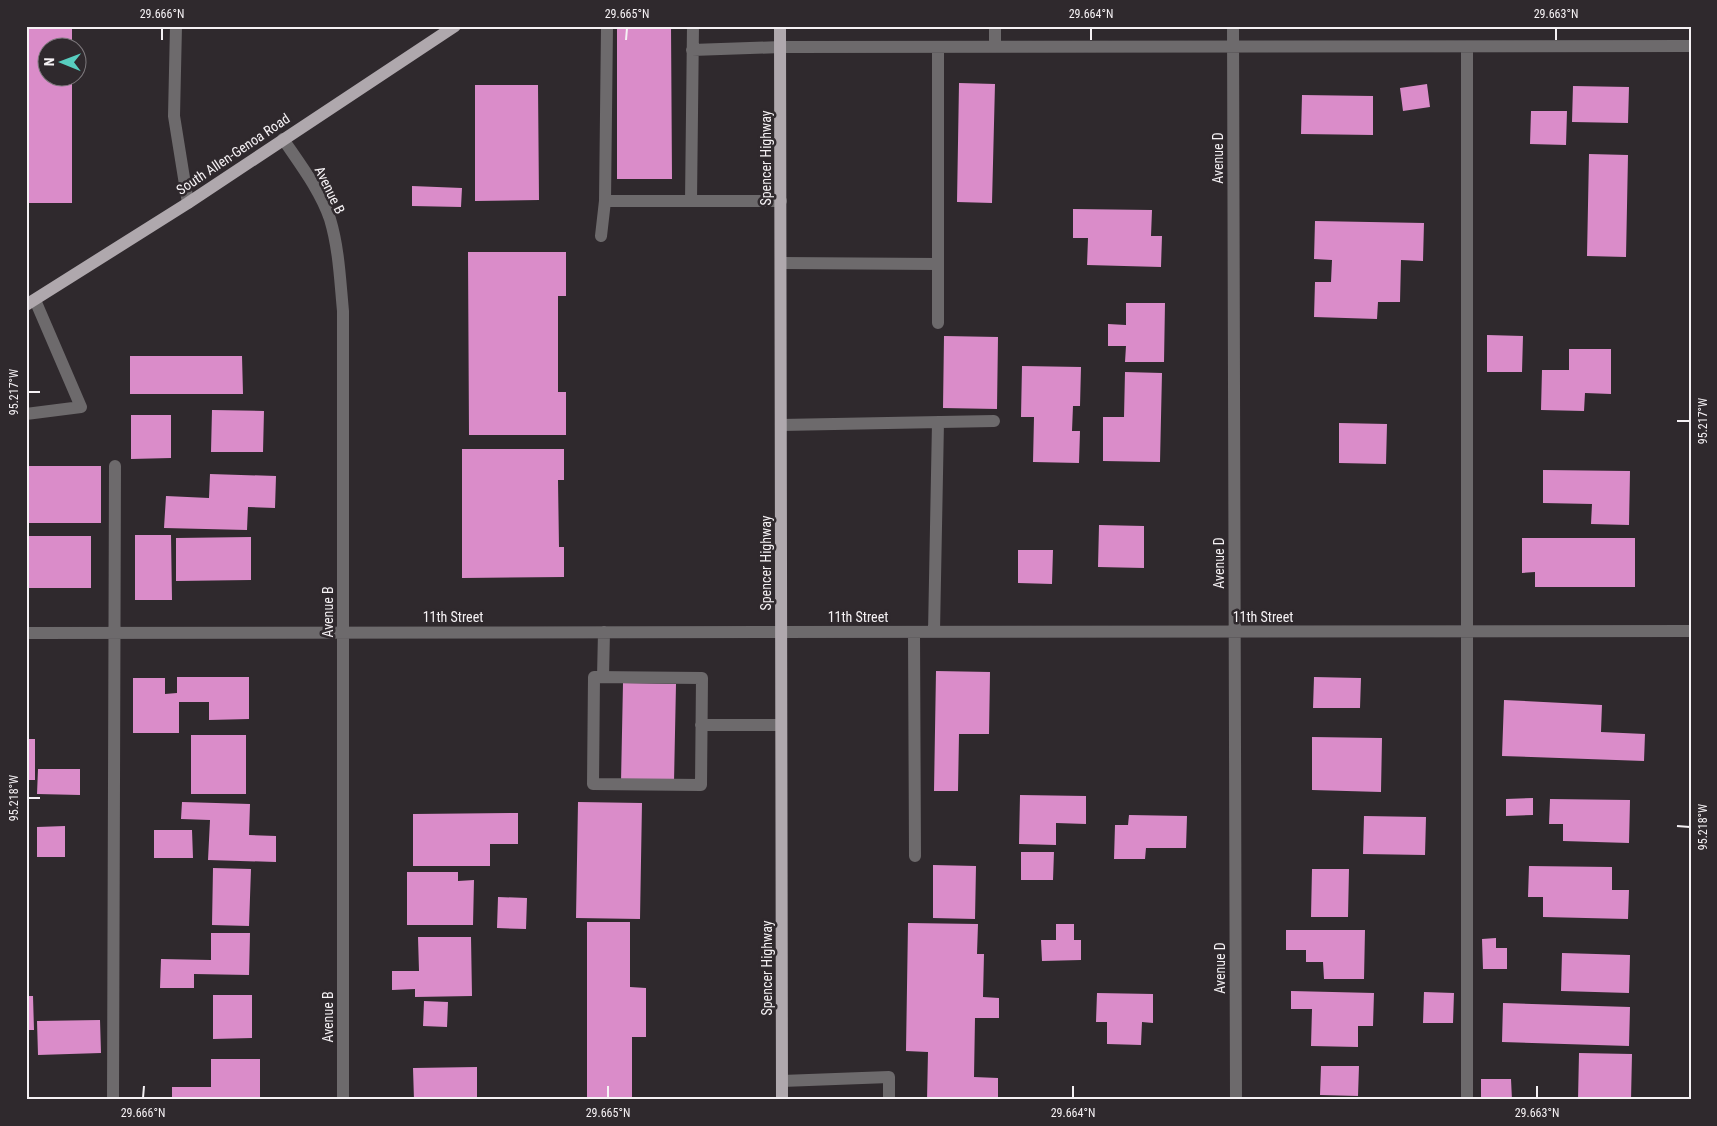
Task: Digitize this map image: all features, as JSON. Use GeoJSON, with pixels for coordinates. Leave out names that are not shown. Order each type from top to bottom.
{"type":"FeatureCollection","features":[{"type":"Feature","properties":{"kind":"main road","name":"Spencer Highway"},"geometry":{"type":"LineString","coordinates":[[780,26],[782,1100]]}},
{"type":"Feature","properties":{"kind":"main road","name":"South Allen-Genoa Road"},"geometry":{"type":"LineString","coordinates":[[30,302],[188,203],[447,28]]}},
{"type":"Feature","properties":{"kind":"street"},"geometry":{"type":"LineString","coordinates":[[176,26],[174,116],[188,203]]}},
{"type":"Feature","properties":{"kind":"street"},"geometry":{"type":"LineString","coordinates":[[601,236],[606,201],[607,26]]}},
{"type":"Feature","properties":{"kind":"street"},"geometry":{"type":"LineString","coordinates":[[691,201],[693,26]]}},
{"type":"Feature","properties":{"kind":"street"},"geometry":{"type":"LineString","coordinates":[[995,26],[995,47]]}},
{"type":"Feature","properties":{"kind":"street","name":"Avenue D"},"geometry":{"type":"LineString","coordinates":[[1233,26],[1236,1100]]}},
{"type":"Feature","properties":{"kind":"street"},"geometry":{"type":"LineString","coordinates":[[1467,46],[1467,1100]]}},
{"type":"Feature","properties":{"kind":"street"},"geometry":{"type":"LineString","coordinates":[[692,50],[780,47],[1691,46]]}},
{"type":"Feature","properties":{"kind":"street"},"geometry":{"type":"LineString","coordinates":[[938,47],[938,322]]}},
{"type":"Feature","properties":{"kind":"street","name":"Avenue B"},"geometry":{"type":"LineString","coordinates":[[283,139],[313,184],[329,218],[338,256],[343,311],[343,1100]]}},
{"type":"Feature","properties":{"kind":"street"},"geometry":{"type":"LineString","coordinates":[[606,201],[781,201]]}},
{"type":"Feature","properties":{"kind":"street"},"geometry":{"type":"LineString","coordinates":[[781,263],[938,264]]}},
{"type":"Feature","properties":{"kind":"street"},"geometry":{"type":"LineString","coordinates":[[26,414],[81,407],[30,302]]}},
{"type":"Feature","properties":{"kind":"street"},"geometry":{"type":"LineString","coordinates":[[781,425],[994,421]]}},
{"type":"Feature","properties":{"kind":"street"},"geometry":{"type":"LineString","coordinates":[[934,632],[938,422]]}},
{"type":"Feature","properties":{"kind":"street"},"geometry":{"type":"LineString","coordinates":[[113,1100],[115,466]]}},
{"type":"Feature","properties":{"kind":"street","name":"11th Street"},"geometry":{"type":"LineString","coordinates":[[26,633],[1691,631]]}},
{"type":"Feature","properties":{"kind":"street"},"geometry":{"type":"LineString","coordinates":[[603,677],[604,632]]}},
{"type":"Feature","properties":{"kind":"street"},"geometry":{"type":"LineString","coordinates":[[914,632],[915,856]]}},
{"type":"Feature","properties":{"kind":"street"},"geometry":{"type":"LineString","coordinates":[[594,677],[603,677],[702,678],[701,785],[593,784],[594,677]]}},
{"type":"Feature","properties":{"kind":"street"},"geometry":{"type":"LineString","coordinates":[[701,724],[781,725]]}},
{"type":"Feature","properties":{"kind":"street"},"geometry":{"type":"LineString","coordinates":[[782,1080],[889,1077],[890,1100]]}},
{"type":"Feature","properties":{"kind":"building"},"geometry":{"type":"Polygon","coordinates":[[[29,26],[72,26],[72,38],[38,38],[38,88],[72,88],[72,203],[29,203],[29,26]]]}},
{"type":"Feature","properties":{"kind":"building"},"geometry":{"type":"Polygon","coordinates":[[[617,26],[671,26],[672,179],[617,179],[617,26]]]}},
{"type":"Feature","properties":{"kind":"building"},"geometry":{"type":"Polygon","coordinates":[[[959,83],[995,84],[992,203],[957,202],[959,83]]]}},
{"type":"Feature","properties":{"kind":"building"},"geometry":{"type":"Polygon","coordinates":[[[1427,84],[1430,107],[1403,111],[1400,88],[1427,84]]]}},
{"type":"Feature","properties":{"kind":"building"},"geometry":{"type":"Polygon","coordinates":[[[475,85],[538,85],[539,200],[475,201],[475,85]]]}},
{"type":"Feature","properties":{"kind":"building"},"geometry":{"type":"Polygon","coordinates":[[[1573,86],[1629,87],[1628,123],[1572,122],[1573,86]]]}},
{"type":"Feature","properties":{"kind":"building"},"geometry":{"type":"Polygon","coordinates":[[[1302,95],[1373,96],[1373,135],[1301,134],[1302,95]]]}},
{"type":"Feature","properties":{"kind":"building"},"geometry":{"type":"Polygon","coordinates":[[[1531,111],[1567,111],[1566,145],[1530,144],[1531,111]]]}},
{"type":"Feature","properties":{"kind":"building"},"geometry":{"type":"Polygon","coordinates":[[[1589,154],[1628,155],[1626,257],[1587,256],[1589,154]]]}},
{"type":"Feature","properties":{"kind":"building"},"geometry":{"type":"Polygon","coordinates":[[[412,186],[462,188],[461,207],[412,206],[412,186]]]}},
{"type":"Feature","properties":{"kind":"building"},"geometry":{"type":"Polygon","coordinates":[[[1073,209],[1152,210],[1151,236],[1162,236],[1161,267],[1087,265],[1088,238],[1073,238],[1073,209]]]}},
{"type":"Feature","properties":{"kind":"building"},"geometry":{"type":"Polygon","coordinates":[[[1315,221],[1424,223],[1423,261],[1401,260],[1400,302],[1378,302],[1377,319],[1314,317],[1315,282],[1331,282],[1332,260],[1314,259],[1315,221]]]}},
{"type":"Feature","properties":{"kind":"building"},"geometry":{"type":"Polygon","coordinates":[[[468,252],[566,252],[566,296],[558,296],[558,392],[566,392],[566,435],[469,435],[468,252]]]}},
{"type":"Feature","properties":{"kind":"building"},"geometry":{"type":"Polygon","coordinates":[[[1126,303],[1165,303],[1164,362],[1125,362],[1126,346],[1108,346],[1108,324],[1126,325],[1126,303]]]}},
{"type":"Feature","properties":{"kind":"building"},"geometry":{"type":"Polygon","coordinates":[[[1487,335],[1523,336],[1522,372],[1487,372],[1487,335]]]}},
{"type":"Feature","properties":{"kind":"building"},"geometry":{"type":"Polygon","coordinates":[[[944,336],[998,337],[997,409],[943,408],[944,336]]]}},
{"type":"Feature","properties":{"kind":"building"},"geometry":{"type":"Polygon","coordinates":[[[1569,349],[1611,349],[1611,394],[1585,393],[1584,411],[1541,410],[1542,370],[1569,370],[1569,349]]]}},
{"type":"Feature","properties":{"kind":"building"},"geometry":{"type":"Polygon","coordinates":[[[130,356],[242,356],[243,394],[130,394],[130,356]]]}},
{"type":"Feature","properties":{"kind":"building"},"geometry":{"type":"Polygon","coordinates":[[[1022,366],[1081,367],[1080,406],[1073,406],[1072,431],[1080,431],[1079,463],[1033,462],[1034,417],[1021,417],[1022,366]]]}},
{"type":"Feature","properties":{"kind":"building"},"geometry":{"type":"Polygon","coordinates":[[[1125,372],[1162,373],[1160,462],[1103,461],[1103,417],[1124,417],[1125,372]]]}},
{"type":"Feature","properties":{"kind":"building"},"geometry":{"type":"Polygon","coordinates":[[[212,410],[264,411],[263,452],[211,452],[212,410]]]}},
{"type":"Feature","properties":{"kind":"building"},"geometry":{"type":"Polygon","coordinates":[[[131,415],[171,415],[171,458],[131,459],[131,415]]]}},
{"type":"Feature","properties":{"kind":"building"},"geometry":{"type":"Polygon","coordinates":[[[1339,423],[1387,424],[1386,464],[1339,463],[1339,423]]]}},
{"type":"Feature","properties":{"kind":"building"},"geometry":{"type":"Polygon","coordinates":[[[462,449],[564,449],[564,480],[558,480],[559,547],[564,547],[564,577],[462,578],[462,449]]]}},
{"type":"Feature","properties":{"kind":"building"},"geometry":{"type":"Polygon","coordinates":[[[26,466],[101,466],[101,523],[26,523],[26,466]]]}},
{"type":"Feature","properties":{"kind":"building"},"geometry":{"type":"Polygon","coordinates":[[[1543,470],[1630,471],[1629,525],[1591,524],[1592,504],[1543,503],[1543,470]]]}},
{"type":"Feature","properties":{"kind":"building"},"geometry":{"type":"Polygon","coordinates":[[[210,474],[276,476],[275,508],[248,507],[247,530],[164,528],[166,496],[209,498],[210,474]]]}},
{"type":"Feature","properties":{"kind":"building"},"geometry":{"type":"Polygon","coordinates":[[[1099,525],[1144,526],[1144,568],[1098,567],[1099,525]]]}},
{"type":"Feature","properties":{"kind":"building"},"geometry":{"type":"Polygon","coordinates":[[[135,535],[171,535],[172,600],[135,600],[135,535]]]}},
{"type":"Feature","properties":{"kind":"building"},"geometry":{"type":"Polygon","coordinates":[[[26,536],[91,536],[91,588],[26,588],[26,536]]]}},
{"type":"Feature","properties":{"kind":"building"},"geometry":{"type":"Polygon","coordinates":[[[251,537],[251,580],[176,581],[176,538],[251,537]]]}},
{"type":"Feature","properties":{"kind":"building"},"geometry":{"type":"Polygon","coordinates":[[[1522,538],[1635,538],[1635,587],[1535,587],[1535,572],[1522,573],[1522,538]]]}},
{"type":"Feature","properties":{"kind":"building"},"geometry":{"type":"Polygon","coordinates":[[[1018,550],[1053,550],[1052,584],[1018,583],[1018,550]]]}},
{"type":"Feature","properties":{"kind":"building"},"geometry":{"type":"Polygon","coordinates":[[[936,671],[990,672],[989,734],[959,734],[958,791],[934,791],[936,671]]]}},
{"type":"Feature","properties":{"kind":"building"},"geometry":{"type":"Polygon","coordinates":[[[177,677],[249,677],[249,719],[209,720],[209,702],[179,702],[179,733],[133,733],[133,678],[165,678],[165,694],[177,693],[177,677]]]}},
{"type":"Feature","properties":{"kind":"building"},"geometry":{"type":"Polygon","coordinates":[[[1314,677],[1361,678],[1360,708],[1313,708],[1314,677]]]}},
{"type":"Feature","properties":{"kind":"building"},"geometry":{"type":"Polygon","coordinates":[[[623,683],[676,684],[674,782],[621,782],[623,683]]]}},
{"type":"Feature","properties":{"kind":"building"},"geometry":{"type":"Polygon","coordinates":[[[1504,700],[1602,705],[1601,732],[1645,734],[1644,761],[1502,756],[1504,700]]]}},
{"type":"Feature","properties":{"kind":"building"},"geometry":{"type":"Polygon","coordinates":[[[191,735],[246,735],[246,794],[191,794],[191,735]]]}},
{"type":"Feature","properties":{"kind":"building"},"geometry":{"type":"Polygon","coordinates":[[[1312,737],[1382,738],[1381,792],[1312,790],[1312,737]]]}},
{"type":"Feature","properties":{"kind":"building"},"geometry":{"type":"Polygon","coordinates":[[[26,739],[35,739],[35,780],[26,780],[26,739]]]}},
{"type":"Feature","properties":{"kind":"building"},"geometry":{"type":"Polygon","coordinates":[[[38,769],[80,769],[80,795],[37,794],[38,769]]]}},
{"type":"Feature","properties":{"kind":"building"},"geometry":{"type":"Polygon","coordinates":[[[1020,795],[1086,796],[1086,824],[1056,823],[1056,845],[1019,844],[1020,795]]]}},
{"type":"Feature","properties":{"kind":"building"},"geometry":{"type":"Polygon","coordinates":[[[1533,798],[1533,815],[1506,816],[1506,799],[1533,798]]]}},
{"type":"Feature","properties":{"kind":"building"},"geometry":{"type":"Polygon","coordinates":[[[1550,799],[1630,800],[1629,843],[1563,841],[1563,824],[1549,824],[1550,799]]]}},
{"type":"Feature","properties":{"kind":"building"},"geometry":{"type":"Polygon","coordinates":[[[182,802],[250,804],[249,835],[276,836],[276,862],[208,860],[210,820],[181,819],[182,802]]]}},
{"type":"Feature","properties":{"kind":"building"},"geometry":{"type":"Polygon","coordinates":[[[578,802],[642,803],[640,919],[576,918],[578,802]]]}},
{"type":"Feature","properties":{"kind":"building"},"geometry":{"type":"Polygon","coordinates":[[[518,813],[518,844],[490,844],[490,866],[413,866],[413,814],[518,813]]]}},
{"type":"Feature","properties":{"kind":"building"},"geometry":{"type":"Polygon","coordinates":[[[1129,815],[1187,816],[1186,848],[1146,848],[1145,859],[1114,859],[1115,825],[1128,825],[1129,815]]]}},
{"type":"Feature","properties":{"kind":"building"},"geometry":{"type":"Polygon","coordinates":[[[1364,816],[1426,817],[1425,855],[1363,854],[1364,816]]]}},
{"type":"Feature","properties":{"kind":"building"},"geometry":{"type":"Polygon","coordinates":[[[65,826],[65,857],[37,857],[37,827],[65,826]]]}},
{"type":"Feature","properties":{"kind":"building"},"geometry":{"type":"Polygon","coordinates":[[[154,830],[192,830],[193,858],[154,858],[154,830]]]}},
{"type":"Feature","properties":{"kind":"building"},"geometry":{"type":"Polygon","coordinates":[[[1021,852],[1054,852],[1053,880],[1021,880],[1021,852]]]}},
{"type":"Feature","properties":{"kind":"building"},"geometry":{"type":"Polygon","coordinates":[[[933,865],[976,866],[975,919],[933,918],[933,865]]]}},
{"type":"Feature","properties":{"kind":"building"},"geometry":{"type":"Polygon","coordinates":[[[1529,866],[1612,867],[1612,890],[1629,890],[1628,919],[1543,917],[1543,897],[1528,897],[1529,866]]]}},
{"type":"Feature","properties":{"kind":"building"},"geometry":{"type":"Polygon","coordinates":[[[213,868],[251,869],[249,926],[212,925],[213,868]]]}},
{"type":"Feature","properties":{"kind":"building"},"geometry":{"type":"Polygon","coordinates":[[[1312,869],[1349,869],[1348,917],[1311,917],[1312,869]]]}},
{"type":"Feature","properties":{"kind":"building"},"geometry":{"type":"Polygon","coordinates":[[[407,872],[458,872],[458,881],[474,880],[473,925],[407,925],[407,872]]]}},
{"type":"Feature","properties":{"kind":"building"},"geometry":{"type":"Polygon","coordinates":[[[498,897],[527,898],[526,929],[497,928],[498,897]]]}},
{"type":"Feature","properties":{"kind":"building"},"geometry":{"type":"Polygon","coordinates":[[[587,922],[630,922],[630,987],[646,988],[646,1037],[632,1037],[632,1100],[587,1100],[587,922]]]}},
{"type":"Feature","properties":{"kind":"building"},"geometry":{"type":"Polygon","coordinates":[[[908,923],[978,924],[977,954],[984,954],[983,997],[999,998],[999,1018],[975,1018],[974,1077],[998,1078],[998,1100],[927,1100],[928,1052],[906,1051],[908,923]]]}},
{"type":"Feature","properties":{"kind":"building"},"geometry":{"type":"Polygon","coordinates":[[[1056,924],[1074,924],[1074,940],[1081,940],[1081,960],[1042,961],[1041,940],[1056,940],[1056,924]]]}},
{"type":"Feature","properties":{"kind":"building"},"geometry":{"type":"Polygon","coordinates":[[[1286,930],[1365,930],[1364,979],[1324,979],[1323,962],[1306,962],[1306,950],[1286,950],[1286,930]]]}},
{"type":"Feature","properties":{"kind":"building"},"geometry":{"type":"Polygon","coordinates":[[[211,933],[250,933],[249,975],[194,974],[194,988],[160,988],[161,959],[211,960],[211,933]]]}},
{"type":"Feature","properties":{"kind":"building"},"geometry":{"type":"Polygon","coordinates":[[[418,937],[471,937],[472,996],[415,997],[415,989],[392,990],[392,971],[419,971],[418,937]]]}},
{"type":"Feature","properties":{"kind":"building"},"geometry":{"type":"Polygon","coordinates":[[[1496,938],[1496,948],[1507,948],[1507,969],[1483,969],[1482,939],[1496,938]]]}},
{"type":"Feature","properties":{"kind":"building"},"geometry":{"type":"Polygon","coordinates":[[[1562,953],[1630,955],[1629,993],[1561,991],[1562,953]]]}},
{"type":"Feature","properties":{"kind":"building"},"geometry":{"type":"Polygon","coordinates":[[[1291,991],[1374,993],[1373,1026],[1358,1026],[1358,1047],[1311,1046],[1312,1009],[1291,1009],[1291,991]]]}},
{"type":"Feature","properties":{"kind":"building"},"geometry":{"type":"Polygon","coordinates":[[[1424,992],[1454,993],[1453,1023],[1423,1023],[1424,992]]]}},
{"type":"Feature","properties":{"kind":"building"},"geometry":{"type":"Polygon","coordinates":[[[1097,993],[1153,994],[1153,1023],[1142,1022],[1141,1045],[1107,1044],[1107,1022],[1096,1022],[1097,993]]]}},
{"type":"Feature","properties":{"kind":"building"},"geometry":{"type":"Polygon","coordinates":[[[213,995],[252,995],[252,1038],[213,1039],[213,995]]]}},
{"type":"Feature","properties":{"kind":"building"},"geometry":{"type":"Polygon","coordinates":[[[26,996],[33,996],[34,1030],[26,1030],[26,996]]]}},
{"type":"Feature","properties":{"kind":"building"},"geometry":{"type":"Polygon","coordinates":[[[424,1001],[448,1002],[447,1027],[423,1026],[424,1001]]]}},
{"type":"Feature","properties":{"kind":"building"},"geometry":{"type":"Polygon","coordinates":[[[1503,1003],[1630,1007],[1629,1046],[1502,1042],[1503,1003]]]}},
{"type":"Feature","properties":{"kind":"building"},"geometry":{"type":"Polygon","coordinates":[[[100,1020],[101,1053],[38,1055],[37,1021],[100,1020]]]}},
{"type":"Feature","properties":{"kind":"building"},"geometry":{"type":"Polygon","coordinates":[[[1579,1053],[1632,1054],[1631,1100],[1578,1100],[1579,1053]]]}},
{"type":"Feature","properties":{"kind":"building"},"geometry":{"type":"Polygon","coordinates":[[[211,1059],[260,1059],[260,1100],[172,1100],[172,1087],[211,1087],[211,1059]]]}},
{"type":"Feature","properties":{"kind":"building"},"geometry":{"type":"Polygon","coordinates":[[[1321,1066],[1359,1066],[1358,1096],[1320,1095],[1321,1066]]]}},
{"type":"Feature","properties":{"kind":"building"},"geometry":{"type":"Polygon","coordinates":[[[477,1067],[477,1100],[414,1100],[413,1068],[477,1067]]]}},
{"type":"Feature","properties":{"kind":"building"},"geometry":{"type":"Polygon","coordinates":[[[1481,1079],[1511,1079],[1512,1100],[1481,1100],[1481,1079]]]}}]}
